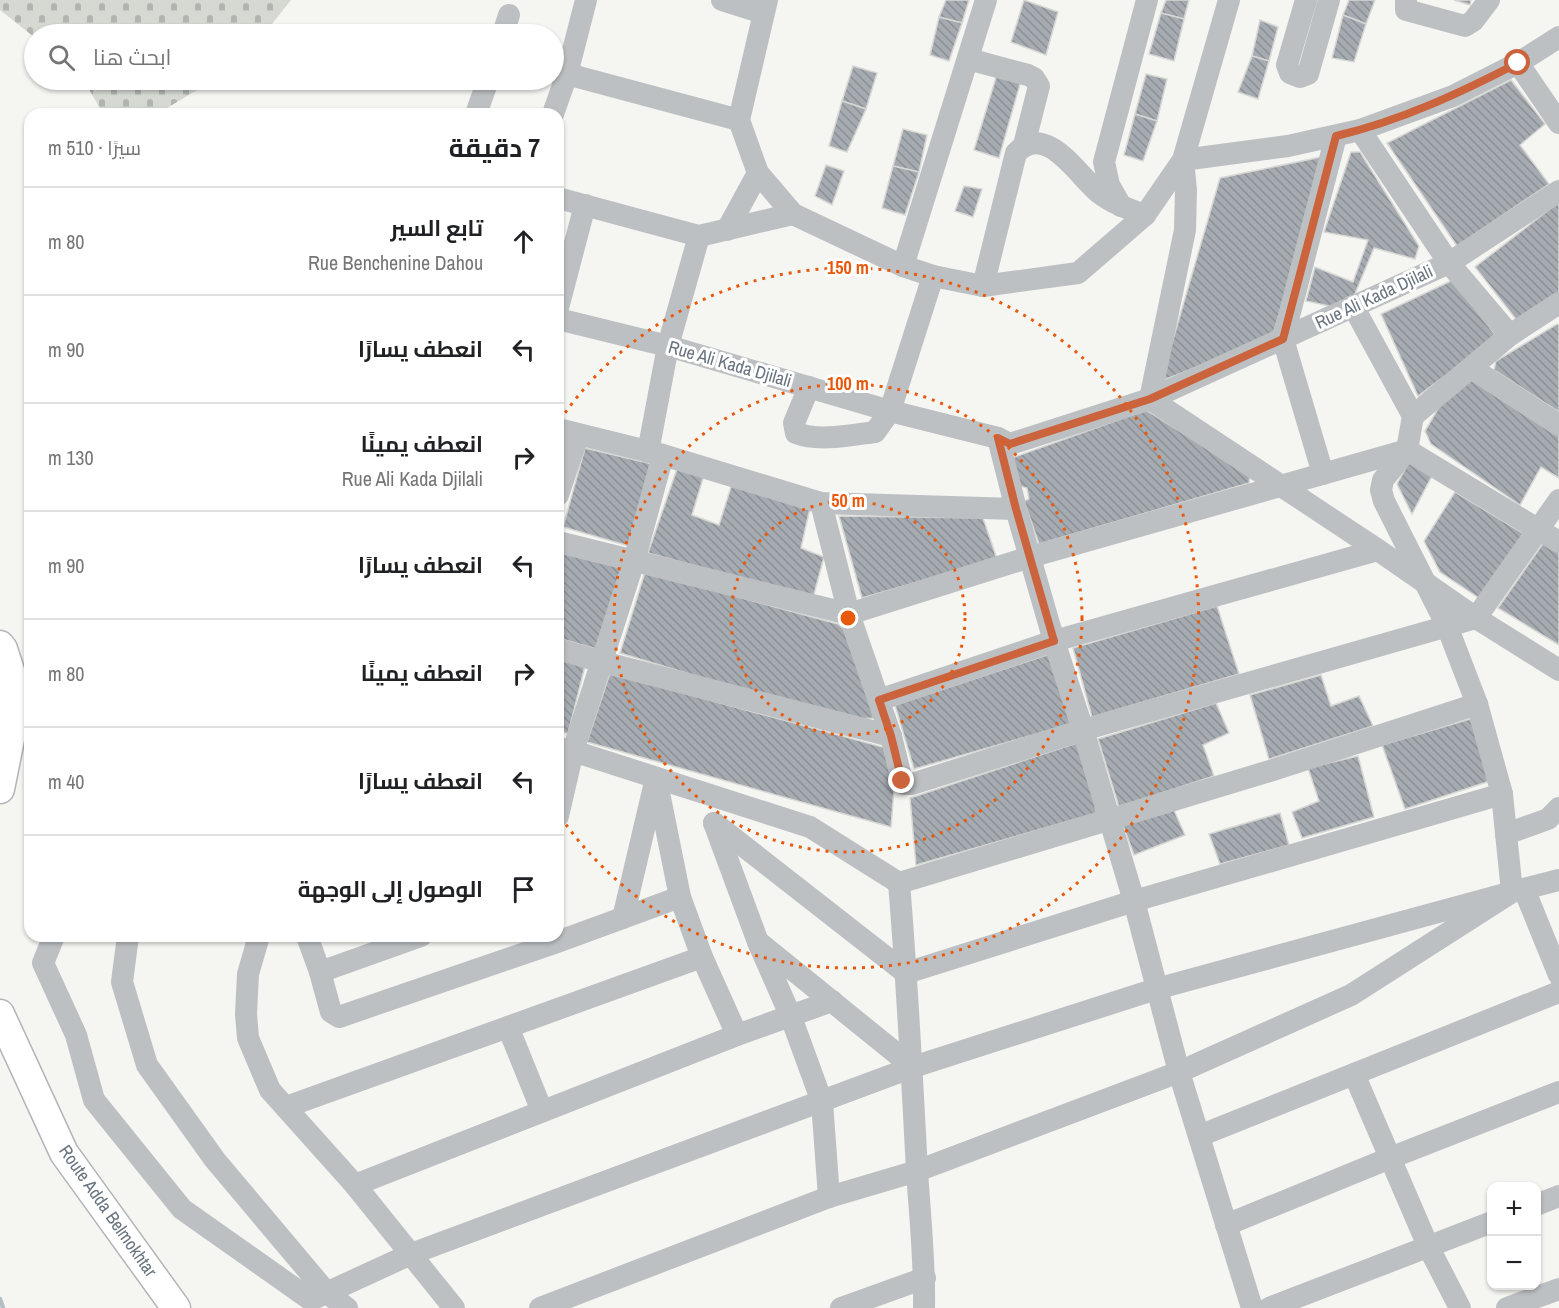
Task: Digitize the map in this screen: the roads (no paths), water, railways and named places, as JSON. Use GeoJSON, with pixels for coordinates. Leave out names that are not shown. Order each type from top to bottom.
{"type":"FeatureCollection","features":[{"type":"Feature","properties":{"kind":"main road"},"geometry":{"type":"LineString","coordinates":[[0,645],[14,682],[11,734],[0,789]]}},
{"type":"Feature","properties":{"kind":"main road","name":"Route Adda Belmokhtar"},"geometry":{"type":"LineString","coordinates":[[0,1014],[64,1153],[176,1308]]}},
{"type":"Feature","properties":{"kind":"street"},"geometry":{"type":"LineString","coordinates":[[564,83],[586,0]]}},
{"type":"Feature","properties":{"kind":"street"},"geometry":{"type":"LineString","coordinates":[[722,0],[765,6],[740,120],[758,173],[793,214],[903,266],[933,276],[983,286],[1078,273],[1145,215],[1182,160],[1229,0]]}},
{"type":"Feature","properties":{"kind":"street"},"geometry":{"type":"LineString","coordinates":[[903,266],[986,0]]}},
{"type":"Feature","properties":{"kind":"street"},"geometry":{"type":"LineString","coordinates":[[1122,207],[1110,184],[1104,162],[1147,0]]}},
{"type":"Feature","properties":{"kind":"street"},"geometry":{"type":"LineString","coordinates":[[1306,0],[1287,65],[1290,73],[1300,77],[1308,74],[1329,0]]}},
{"type":"Feature","properties":{"kind":"street"},"geometry":{"type":"LineString","coordinates":[[1406,0],[1406,10],[1465,26],[1473,21],[1490,0]]}},
{"type":"Feature","properties":{"kind":"street"},"geometry":{"type":"LineString","coordinates":[[1182,160],[1288,146],[1360,130],[1453,96],[1518,63],[1559,37]]}},
{"type":"Feature","properties":{"kind":"street"},"geometry":{"type":"LineString","coordinates":[[968,59],[1028,75],[1034,78],[1039,86],[1024,145],[1016,153],[983,286]]}},
{"type":"Feature","properties":{"kind":"street"},"geometry":{"type":"LineString","coordinates":[[1518,63],[1559,123]]}},
{"type":"Feature","properties":{"kind":"street"},"geometry":{"type":"LineString","coordinates":[[567,74],[740,120]]}},
{"type":"Feature","properties":{"kind":"street"},"geometry":{"type":"LineString","coordinates":[[478,108],[484,90]]}},
{"type":"Feature","properties":{"kind":"street"},"geometry":{"type":"LineString","coordinates":[[555,108],[561,90]]}},
{"type":"Feature","properties":{"kind":"street"},"geometry":{"type":"LineString","coordinates":[[1360,130],[1449,263],[1510,335]]}},
{"type":"Feature","properties":{"kind":"street"},"geometry":{"type":"LineString","coordinates":[[1323,474],[1283,339],[1336,136]]}},
{"type":"Feature","properties":{"kind":"street"},"geometry":{"type":"LineString","coordinates":[[1024,145],[1036,143],[1059,152],[1099,193],[1122,207],[1145,215]]}},
{"type":"Feature","properties":{"kind":"street"},"geometry":{"type":"LineString","coordinates":[[1182,160],[1186,190],[1185,230],[1150,399],[1476,618],[1559,670]]}},
{"type":"Feature","properties":{"kind":"street"},"geometry":{"type":"LineString","coordinates":[[727,230],[758,173]]}},
{"type":"Feature","properties":{"kind":"street","name":"Rue Ali Kada Djilali"},"geometry":{"type":"LineString","coordinates":[[564,320],[668,346],[890,411],[998,438],[1010,444],[1150,399],[1449,263],[1559,191]]}},
{"type":"Feature","properties":{"kind":"street"},"geometry":{"type":"LineString","coordinates":[[564,200],[699,236],[793,214]]}},
{"type":"Feature","properties":{"kind":"street"},"geometry":{"type":"LineString","coordinates":[[564,285],[585,205]]}},
{"type":"Feature","properties":{"kind":"street"},"geometry":{"type":"LineString","coordinates":[[564,766],[566,749],[602,662],[634,561],[655,454],[668,346],[699,236]]}},
{"type":"Feature","properties":{"kind":"street"},"geometry":{"type":"LineString","coordinates":[[809,387],[794,423],[796,433],[807,437],[875,432],[890,411],[933,276]]}},
{"type":"Feature","properties":{"kind":"street"},"geometry":{"type":"LineString","coordinates":[[1353,306],[1413,416],[1407,450],[1383,480],[1381,490],[1384,501],[1447,626],[1477,704],[1502,794],[1506,834],[1518,891],[1559,975]]}},
{"type":"Feature","properties":{"kind":"street"},"geometry":{"type":"LineString","coordinates":[[1413,416],[1510,335],[1557,306]]}},
{"type":"Feature","properties":{"kind":"street"},"geometry":{"type":"LineString","coordinates":[[1471,368],[1559,425]]}},
{"type":"Feature","properties":{"kind":"street"},"geometry":{"type":"LineString","coordinates":[[564,457],[568,432],[655,454],[821,503],[1016,509]]}},
{"type":"Feature","properties":{"kind":"street"},"geometry":{"type":"LineString","coordinates":[[998,438],[1054,641],[1134,901],[1179,1072],[1252,1308]]}},
{"type":"Feature","properties":{"kind":"street"},"geometry":{"type":"LineString","coordinates":[[564,544],[849,614],[1030,556],[1407,450],[1559,542]]}},
{"type":"Feature","properties":{"kind":"street"},"geometry":{"type":"LineString","coordinates":[[821,503],[849,614],[891,736],[902,781],[905,784],[912,784],[1083,730],[1476,618],[1559,500]]}},
{"type":"Feature","properties":{"kind":"street"},"geometry":{"type":"LineString","coordinates":[[879,700],[1054,641],[1378,550]]}},
{"type":"Feature","properties":{"kind":"street"},"geometry":{"type":"LineString","coordinates":[[564,651],[891,736]]}},
{"type":"Feature","properties":{"kind":"street"},"geometry":{"type":"LineString","coordinates":[[566,749],[810,827],[899,883],[1273,770],[1477,704]]}},
{"type":"Feature","properties":{"kind":"street"},"geometry":{"type":"LineString","coordinates":[[656,778],[680,897],[702,957],[736,1035]]}},
{"type":"Feature","properties":{"kind":"street"},"geometry":{"type":"LineString","coordinates":[[623,918],[656,778]]}},
{"type":"Feature","properties":{"kind":"street"},"geometry":{"type":"LineString","coordinates":[[700,792],[714,823],[758,942],[791,1017],[822,1102],[829,1197]]}},
{"type":"Feature","properties":{"kind":"street"},"geometry":{"type":"LineString","coordinates":[[906,973],[1134,901],[1502,794]]}},
{"type":"Feature","properties":{"kind":"street"},"geometry":{"type":"LineString","coordinates":[[1506,834],[1548,819],[1559,808]]}},
{"type":"Feature","properties":{"kind":"street"},"geometry":{"type":"LineString","coordinates":[[714,823],[906,973]]}},
{"type":"Feature","properties":{"kind":"street"},"geometry":{"type":"LineString","coordinates":[[319,1296],[411,1254],[913,1067],[1156,989],[1559,880]]}},
{"type":"Feature","properties":{"kind":"street"},"geometry":{"type":"LineString","coordinates":[[899,883],[913,1067],[917,1172],[925,1278],[924,1308]]}},
{"type":"Feature","properties":{"kind":"street"},"geometry":{"type":"LineString","coordinates":[[540,1308],[829,1197],[917,1172],[1179,1072],[1351,995],[1518,891]]}},
{"type":"Feature","properties":{"kind":"street"},"geometry":{"type":"LineString","coordinates":[[564,936],[680,897]]}},
{"type":"Feature","properties":{"kind":"street"},"geometry":{"type":"LineString","coordinates":[[52,942],[43,963],[76,1035],[94,1100],[182,1209],[319,1296],[347,1308]]}},
{"type":"Feature","properties":{"kind":"street"},"geometry":{"type":"LineString","coordinates":[[127,942],[122,982],[147,1065],[215,1160],[319,1296]]}},
{"type":"Feature","properties":{"kind":"street"},"geometry":{"type":"LineString","coordinates":[[257,942],[248,974],[246,1014],[248,1038],[270,1090],[356,1185],[454,1308]]}},
{"type":"Feature","properties":{"kind":"street"},"geometry":{"type":"LineString","coordinates":[[309,942],[331,1012],[339,1017],[548,942]]}},
{"type":"Feature","properties":{"kind":"street"},"geometry":{"type":"LineString","coordinates":[[320,972],[403,942]]}},
{"type":"Feature","properties":{"kind":"street"},"geometry":{"type":"LineString","coordinates":[[758,942],[913,1067]]}},
{"type":"Feature","properties":{"kind":"street"},"geometry":{"type":"LineString","coordinates":[[286,1107],[702,957]]}},
{"type":"Feature","properties":{"kind":"street"},"geometry":{"type":"LineString","coordinates":[[1199,1136],[1559,992]]}},
{"type":"Feature","properties":{"kind":"street"},"geometry":{"type":"LineString","coordinates":[[356,1185],[736,1035],[832,1001]]}},
{"type":"Feature","properties":{"kind":"street"},"geometry":{"type":"LineString","coordinates":[[508,1027],[542,1111]]}},
{"type":"Feature","properties":{"kind":"street"},"geometry":{"type":"LineString","coordinates":[[1354,1074],[1428,1246],[1460,1308]]}},
{"type":"Feature","properties":{"kind":"street"},"geometry":{"type":"LineString","coordinates":[[1226,1225],[1559,1092]]}},
{"type":"Feature","properties":{"kind":"street"},"geometry":{"type":"LineString","coordinates":[[1541,1203],[1559,1196]]}},
{"type":"Feature","properties":{"kind":"street"},"geometry":{"type":"LineString","coordinates":[[1269,1308],[1487,1224]]}},
{"type":"Feature","properties":{"kind":"street"},"geometry":{"type":"LineString","coordinates":[[841,1308],[925,1278]]}},
{"type":"Feature","properties":{"kind":"street"},"geometry":{"type":"LineString","coordinates":[[1507,1308],[1559,1289]]}},
{"type":"Feature","properties":{"kind":"waterway"},"geometry":{"type":"LineString","coordinates":[[0,1299],[3,1308]]}}]}
